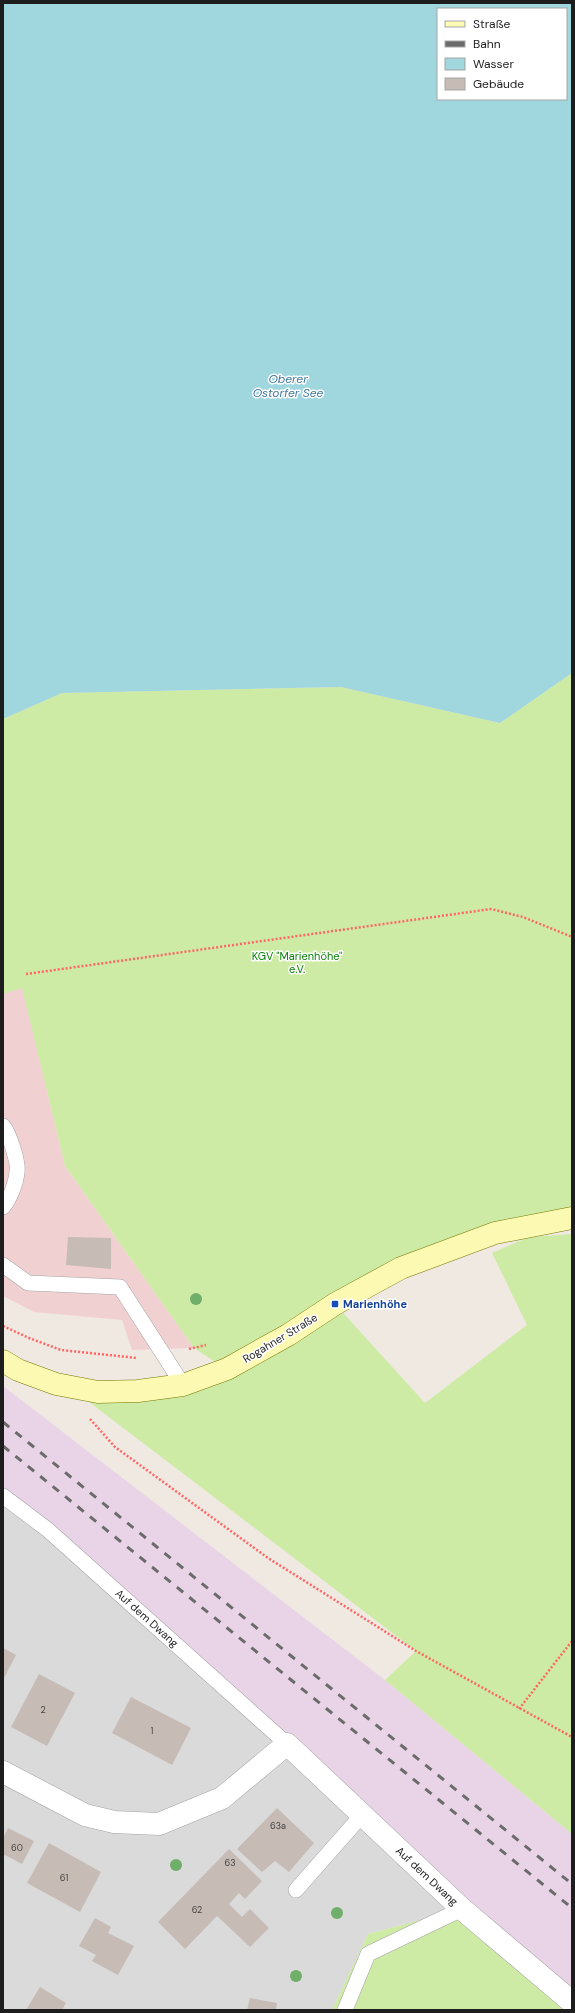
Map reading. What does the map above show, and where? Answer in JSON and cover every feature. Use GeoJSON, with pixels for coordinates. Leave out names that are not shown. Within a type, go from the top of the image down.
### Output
{"type":"FeatureCollection","features":[{"type":"Feature","properties":{"kind":"street","name":"Rogahner Straße"},"geometry":{"type":"LineString","coordinates":[[3,1361],[18,1370],[56,1384],[98,1392],[138,1391],[183,1384],[227,1369],[288,1335],[335,1304],[401,1268],[495,1233],[572,1218]]}},
{"type":"Feature","properties":{"kind":"street"},"geometry":{"type":"LineString","coordinates":[[3,1772],[85,1815],[114,1822],[159,1824],[222,1798],[287,1744]]}},
{"type":"Feature","properties":{"kind":"street","name":"Auf dem Dwang"},"geometry":{"type":"LineString","coordinates":[[287,1744],[462,1909],[572,2002]]}},
{"type":"Feature","properties":{"kind":"lane"},"geometry":{"type":"LineString","coordinates":[[3,1126],[8,1131],[18,1171],[7,1202],[3,1207]]}},
{"type":"Feature","properties":{"kind":"lane"},"geometry":{"type":"LineString","coordinates":[[3,1265],[28,1283],[120,1288],[183,1384]]}},
{"type":"Feature","properties":{"kind":"lane","name":"Auf dem Dwang"},"geometry":{"type":"LineString","coordinates":[[3,1496],[48,1530],[287,1744]]}},
{"type":"Feature","properties":{"kind":"lane"},"geometry":{"type":"LineString","coordinates":[[296,1890],[362,1815]]}},
{"type":"Feature","properties":{"kind":"lane"},"geometry":{"type":"LineString","coordinates":[[344,2010],[368,1954],[462,1909]]}},
{"type":"Feature","properties":{"kind":"path"},"geometry":{"type":"LineString","coordinates":[[26,974],[491,909],[523,917],[572,937]]}},
{"type":"Feature","properties":{"kind":"path"},"geometry":{"type":"LineString","coordinates":[[3,1326],[29,1338],[62,1350],[132,1358],[165,1355],[213,1343]]}},
{"type":"Feature","properties":{"kind":"path"},"geometry":{"type":"LineString","coordinates":[[88,1418],[116,1447],[268,1558],[416,1651],[572,1737]]}},
{"type":"Feature","properties":{"kind":"path"},"geometry":{"type":"LineString","coordinates":[[519,1709],[572,1641]]}},
{"type":"Feature","properties":{"kind":"shaded area"},"geometry":{"type":"Polygon","coordinates":[[[22,987],[65,1166],[194,1348],[132,1350],[122,1320],[34,1312],[3,1296],[3,994],[22,987]]]}},
{"type":"Feature","properties":{"kind":"shaded area"},"geometry":{"type":"Polygon","coordinates":[[[3,1386],[385,1680],[572,1834],[572,1992],[3,1496],[3,1386]]]}},
{"type":"Feature","properties":{"kind":"shaded area"},"geometry":{"type":"Polygon","coordinates":[[[3,1496],[462,1909],[368,1934],[332,2010],[3,2010],[3,1496]]]}},
{"type":"Feature","properties":{"kind":"green space","name":"KGV \"Marienhöhe\" e.V."},"geometry":{"type":"Polygon","coordinates":[[[572,673],[572,1218],[495,1233],[335,1304],[425,1403],[527,1325],[492,1253],[529,1237],[572,1234],[572,1834],[385,1680],[416,1651],[76,1392],[226,1369],[194,1348],[65,1166],[22,988],[3,994],[3,719],[62,693],[341,687],[500,723],[572,673]]]}},
{"type":"Feature","properties":{"kind":"green space"},"geometry":{"type":"Polygon","coordinates":[[[462,1909],[572,2010],[332,2010],[368,1934],[462,1909]]]}},
{"type":"Feature","properties":{"kind":"water","name":"Oberer Ostorfer See"},"geometry":{"type":"Polygon","coordinates":[[[3,3],[572,3],[572,673],[500,723],[341,687],[62,693],[3,719],[3,3]]]}},
{"type":"Feature","properties":{"kind":"building"},"geometry":{"type":"Polygon","coordinates":[[[68,1237],[111,1238],[111,1269],[66,1265],[68,1237]]]}},
{"type":"Feature","properties":{"kind":"building"},"geometry":{"type":"Polygon","coordinates":[[[3,1648],[16,1655],[3,1680],[3,1648]]]}},
{"type":"Feature","properties":{"kind":"building"},"geometry":{"type":"Polygon","coordinates":[[[39,1674],[75,1693],[47,1746],[11,1727],[39,1674]]]}},
{"type":"Feature","properties":{"kind":"building"},"geometry":{"type":"Polygon","coordinates":[[[131,1697],[191,1728],[172,1765],[112,1733],[131,1697]]]}},
{"type":"Feature","properties":{"kind":"building"},"geometry":{"type":"Polygon","coordinates":[[[277,1808],[314,1843],[289,1872],[275,1861],[262,1872],[237,1849],[277,1808]]]}},
{"type":"Feature","properties":{"kind":"building"},"geometry":{"type":"Polygon","coordinates":[[[8,1828],[34,1841],[22,1864],[3,1854],[3,1838],[8,1828]]]}},
{"type":"Feature","properties":{"kind":"building"},"geometry":{"type":"Polygon","coordinates":[[[49,1843],[101,1872],[80,1912],[27,1883],[49,1843]]]}},
{"type":"Feature","properties":{"kind":"building"},"geometry":{"type":"Polygon","coordinates":[[[229,1849],[262,1881],[245,1899],[239,1893],[229,1904],[242,1917],[250,1909],[269,1928],[250,1947],[217,1916],[185,1949],[158,1922],[229,1849]]]}},
{"type":"Feature","properties":{"kind":"building"},"geometry":{"type":"Polygon","coordinates":[[[95,1918],[111,1927],[108,1933],[134,1946],[118,1975],[92,1961],[96,1955],[79,1946],[95,1918]]]}},
{"type":"Feature","properties":{"kind":"building"},"geometry":{"type":"Polygon","coordinates":[[[40,1987],[66,2003],[62,2010],[26,2010],[40,1987]]]}},
{"type":"Feature","properties":{"kind":"building"},"geometry":{"type":"Polygon","coordinates":[[[250,1998],[277,2003],[276,2010],[247,2010],[250,1998]]]}},
{"type":"Feature","properties":{"kind":"railway"},"geometry":{"type":"LineString","coordinates":[[3,1422],[572,1884]]}},
{"type":"Feature","properties":{"kind":"railway"},"geometry":{"type":"LineString","coordinates":[[3,1446],[572,1908]]}},
{"type":"Feature","properties":{"kind":"place","name":"Marienhöhe"},"geometry":{"type":"Point","coordinates":[335,1304]}}]}
